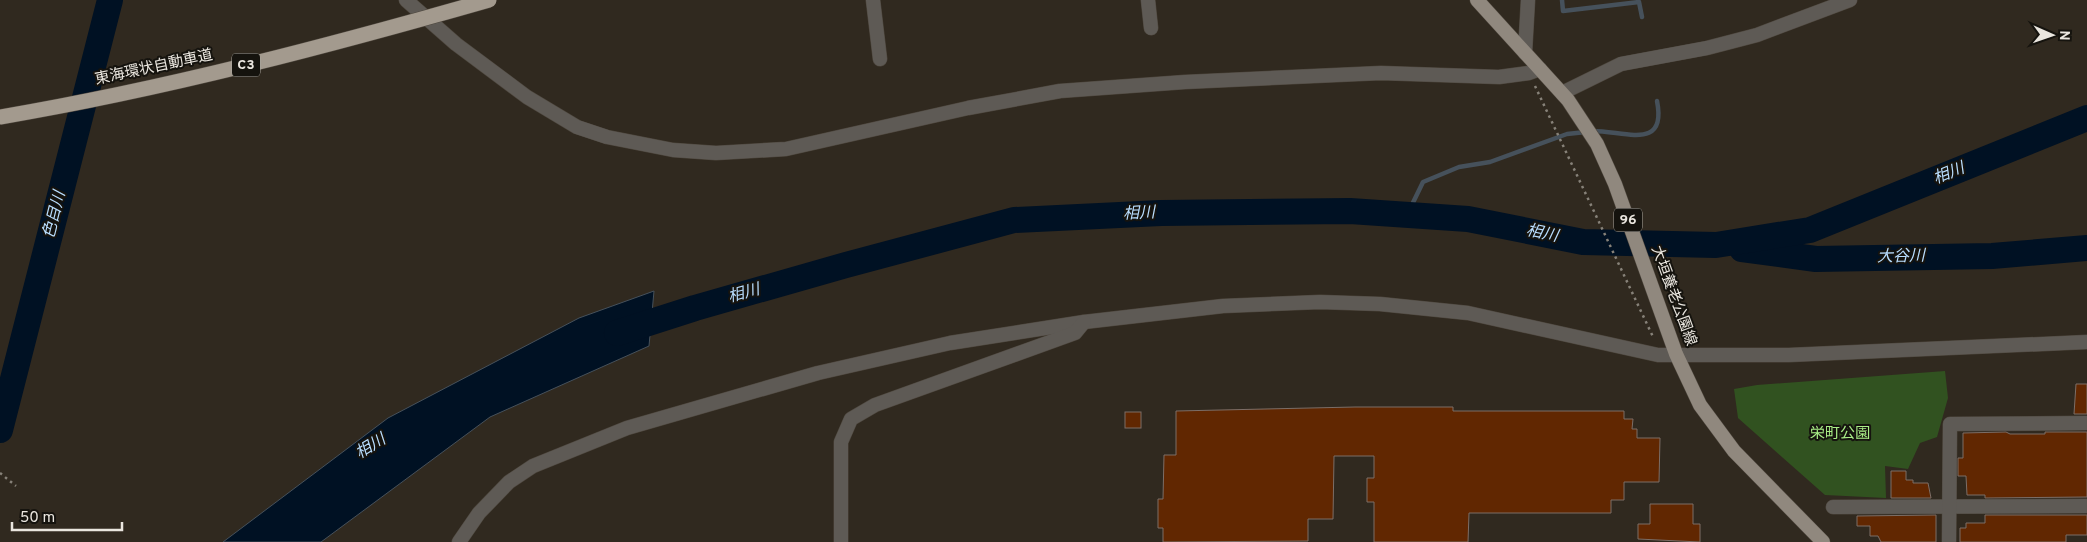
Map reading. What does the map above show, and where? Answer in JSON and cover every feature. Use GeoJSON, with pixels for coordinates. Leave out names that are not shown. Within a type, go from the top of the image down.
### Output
{"type":"FeatureCollection","features":[{"type":"Feature","properties":{"kind":"highway","name":"東海環状自動車道"},"geometry":{"type":"LineString","coordinates":[[0,117],[150,88],[273,59],[489,0]]}},
{"type":"Feature","properties":{"kind":"main road","name":"大垣養老公園線"},"geometry":{"type":"LineString","coordinates":[[1477,0],[1525,53],[1534,71],[1565,96],[1598,144],[1675,350],[1700,405],[1734,451],[1823,542]]}},
{"type":"Feature","properties":{"kind":"street"},"geometry":{"type":"LineString","coordinates":[[406,0],[456,44],[527,97],[577,127],[606,137],[691,152],[716,153],[786,149],[968,108],[1060,91],[1185,82],[1381,73],[1499,77],[1534,71]]}},
{"type":"Feature","properties":{"kind":"street"},"geometry":{"type":"LineString","coordinates":[[873,0],[880,59]]}},
{"type":"Feature","properties":{"kind":"street"},"geometry":{"type":"LineString","coordinates":[[1148,0],[1151,28]]}},
{"type":"Feature","properties":{"kind":"street"},"geometry":{"type":"LineString","coordinates":[[1525,53],[1528,0]]}},
{"type":"Feature","properties":{"kind":"street"},"geometry":{"type":"LineString","coordinates":[[1565,96],[1621,64],[1707,48],[1757,35],[1850,0]]}},
{"type":"Feature","properties":{"kind":"street"},"geometry":{"type":"LineString","coordinates":[[459,542],[479,513],[508,482],[533,466],[627,428],[837,369],[950,343],[1084,322],[1223,306],[1320,302],[1380,304],[1468,313],[1661,355],[1675,350],[1789,355],[2087,342]]}},
{"type":"Feature","properties":{"kind":"street"},"geometry":{"type":"LineString","coordinates":[[841,542],[841,442],[851,419],[875,405],[1075,333],[1084,322]]}},
{"type":"Feature","properties":{"kind":"street"},"geometry":{"type":"LineString","coordinates":[[1949,542],[1950,424],[2087,423]]}},
{"type":"Feature","properties":{"kind":"street"},"geometry":{"type":"LineString","coordinates":[[1833,507],[2087,506]]}},
{"type":"Feature","properties":{"kind":"path"},"geometry":{"type":"LineString","coordinates":[[1534,71],[1661,355]]}},
{"type":"Feature","properties":{"kind":"path"},"geometry":{"type":"LineString","coordinates":[[0,474],[16,486]]}},
{"type":"Feature","properties":{"kind":"green space","name":"栄町公園"},"geometry":{"type":"Polygon","coordinates":[[[1945,371],[1948,398],[1937,437],[1920,443],[1908,469],[1885,466],[1886,498],[1825,495],[1738,418],[1734,389],[1757,385],[1945,371]]]}},
{"type":"Feature","properties":{"kind":"water"},"geometry":{"type":"Polygon","coordinates":[[[654,291],[649,346],[490,417],[321,542],[223,542],[388,418],[579,318],[654,291]]]}},
{"type":"Feature","properties":{"kind":"building"},"geometry":{"type":"Polygon","coordinates":[[[2076,384],[2087,384],[2087,414],[2074,414],[2076,384]]]}},
{"type":"Feature","properties":{"kind":"building"},"geometry":{"type":"Polygon","coordinates":[[[1453,407],[1453,411],[1624,411],[1624,419],[1633,419],[1632,429],[1637,429],[1637,438],[1660,438],[1659,482],[1624,482],[1624,500],[1611,500],[1611,513],[1469,513],[1468,542],[1374,542],[1374,502],[1367,502],[1367,478],[1374,478],[1374,456],[1334,456],[1333,519],[1308,519],[1308,541],[1163,542],[1163,528],[1158,528],[1158,499],[1163,499],[1164,455],[1176,455],[1176,411],[1453,407]]]}},
{"type":"Feature","properties":{"kind":"building"},"geometry":{"type":"Polygon","coordinates":[[[1125,412],[1141,412],[1141,428],[1125,428],[1125,412]]]}},
{"type":"Feature","properties":{"kind":"building"},"geometry":{"type":"Polygon","coordinates":[[[2006,432],[2010,434],[2045,434],[2045,432],[2087,432],[2087,497],[1985,498],[1985,495],[1967,495],[1966,476],[1958,476],[1958,458],[1963,458],[1963,433],[2006,432]]]}},
{"type":"Feature","properties":{"kind":"building"},"geometry":{"type":"Polygon","coordinates":[[[1891,471],[1906,471],[1906,480],[1913,480],[1913,483],[1928,483],[1931,498],[1891,498],[1891,471]]]}},
{"type":"Feature","properties":{"kind":"building"},"geometry":{"type":"Polygon","coordinates":[[[1650,504],[1693,504],[1693,524],[1700,524],[1700,542],[1638,539],[1638,524],[1650,524],[1650,504]]]}},
{"type":"Feature","properties":{"kind":"building"},"geometry":{"type":"Polygon","coordinates":[[[1936,515],[1936,542],[1881,542],[1878,536],[1870,536],[1870,526],[1857,526],[1857,516],[1936,515]]]}},
{"type":"Feature","properties":{"kind":"building"},"geometry":{"type":"Polygon","coordinates":[[[1985,515],[2087,515],[2087,535],[2066,535],[2066,542],[1960,542],[1960,528],[1966,528],[1966,523],[1985,523],[1985,515]]]}},
{"type":"Feature","properties":{"kind":"waterway","name":"色目川"},"geometry":{"type":"LineString","coordinates":[[0,430],[110,0]]}},
{"type":"Feature","properties":{"kind":"waterway"},"geometry":{"type":"LineString","coordinates":[[1562,0],[1563,11],[1639,2],[1642,17]]}},
{"type":"Feature","properties":{"kind":"waterway"},"geometry":{"type":"LineString","coordinates":[[1593,131],[1630,135],[1641,135],[1650,132],[1656,127],[1658,117],[1657,101]]}},
{"type":"Feature","properties":{"kind":"waterway","name":"相川"},"geometry":{"type":"LineString","coordinates":[[617,333],[695,308],[846,265],[1014,220],[1161,213],[1350,211],[1468,219],[1583,242],[1716,245],[1810,230],[2087,118]]}},
{"type":"Feature","properties":{"kind":"waterway"},"geometry":{"type":"LineString","coordinates":[[1407,215],[1423,182],[1459,167],[1490,162],[1567,134],[1586,132]]}},
{"type":"Feature","properties":{"kind":"waterway","name":"大谷川"},"geometry":{"type":"LineString","coordinates":[[1742,249],[1816,259],[1992,256],[2087,248]]}}]}
